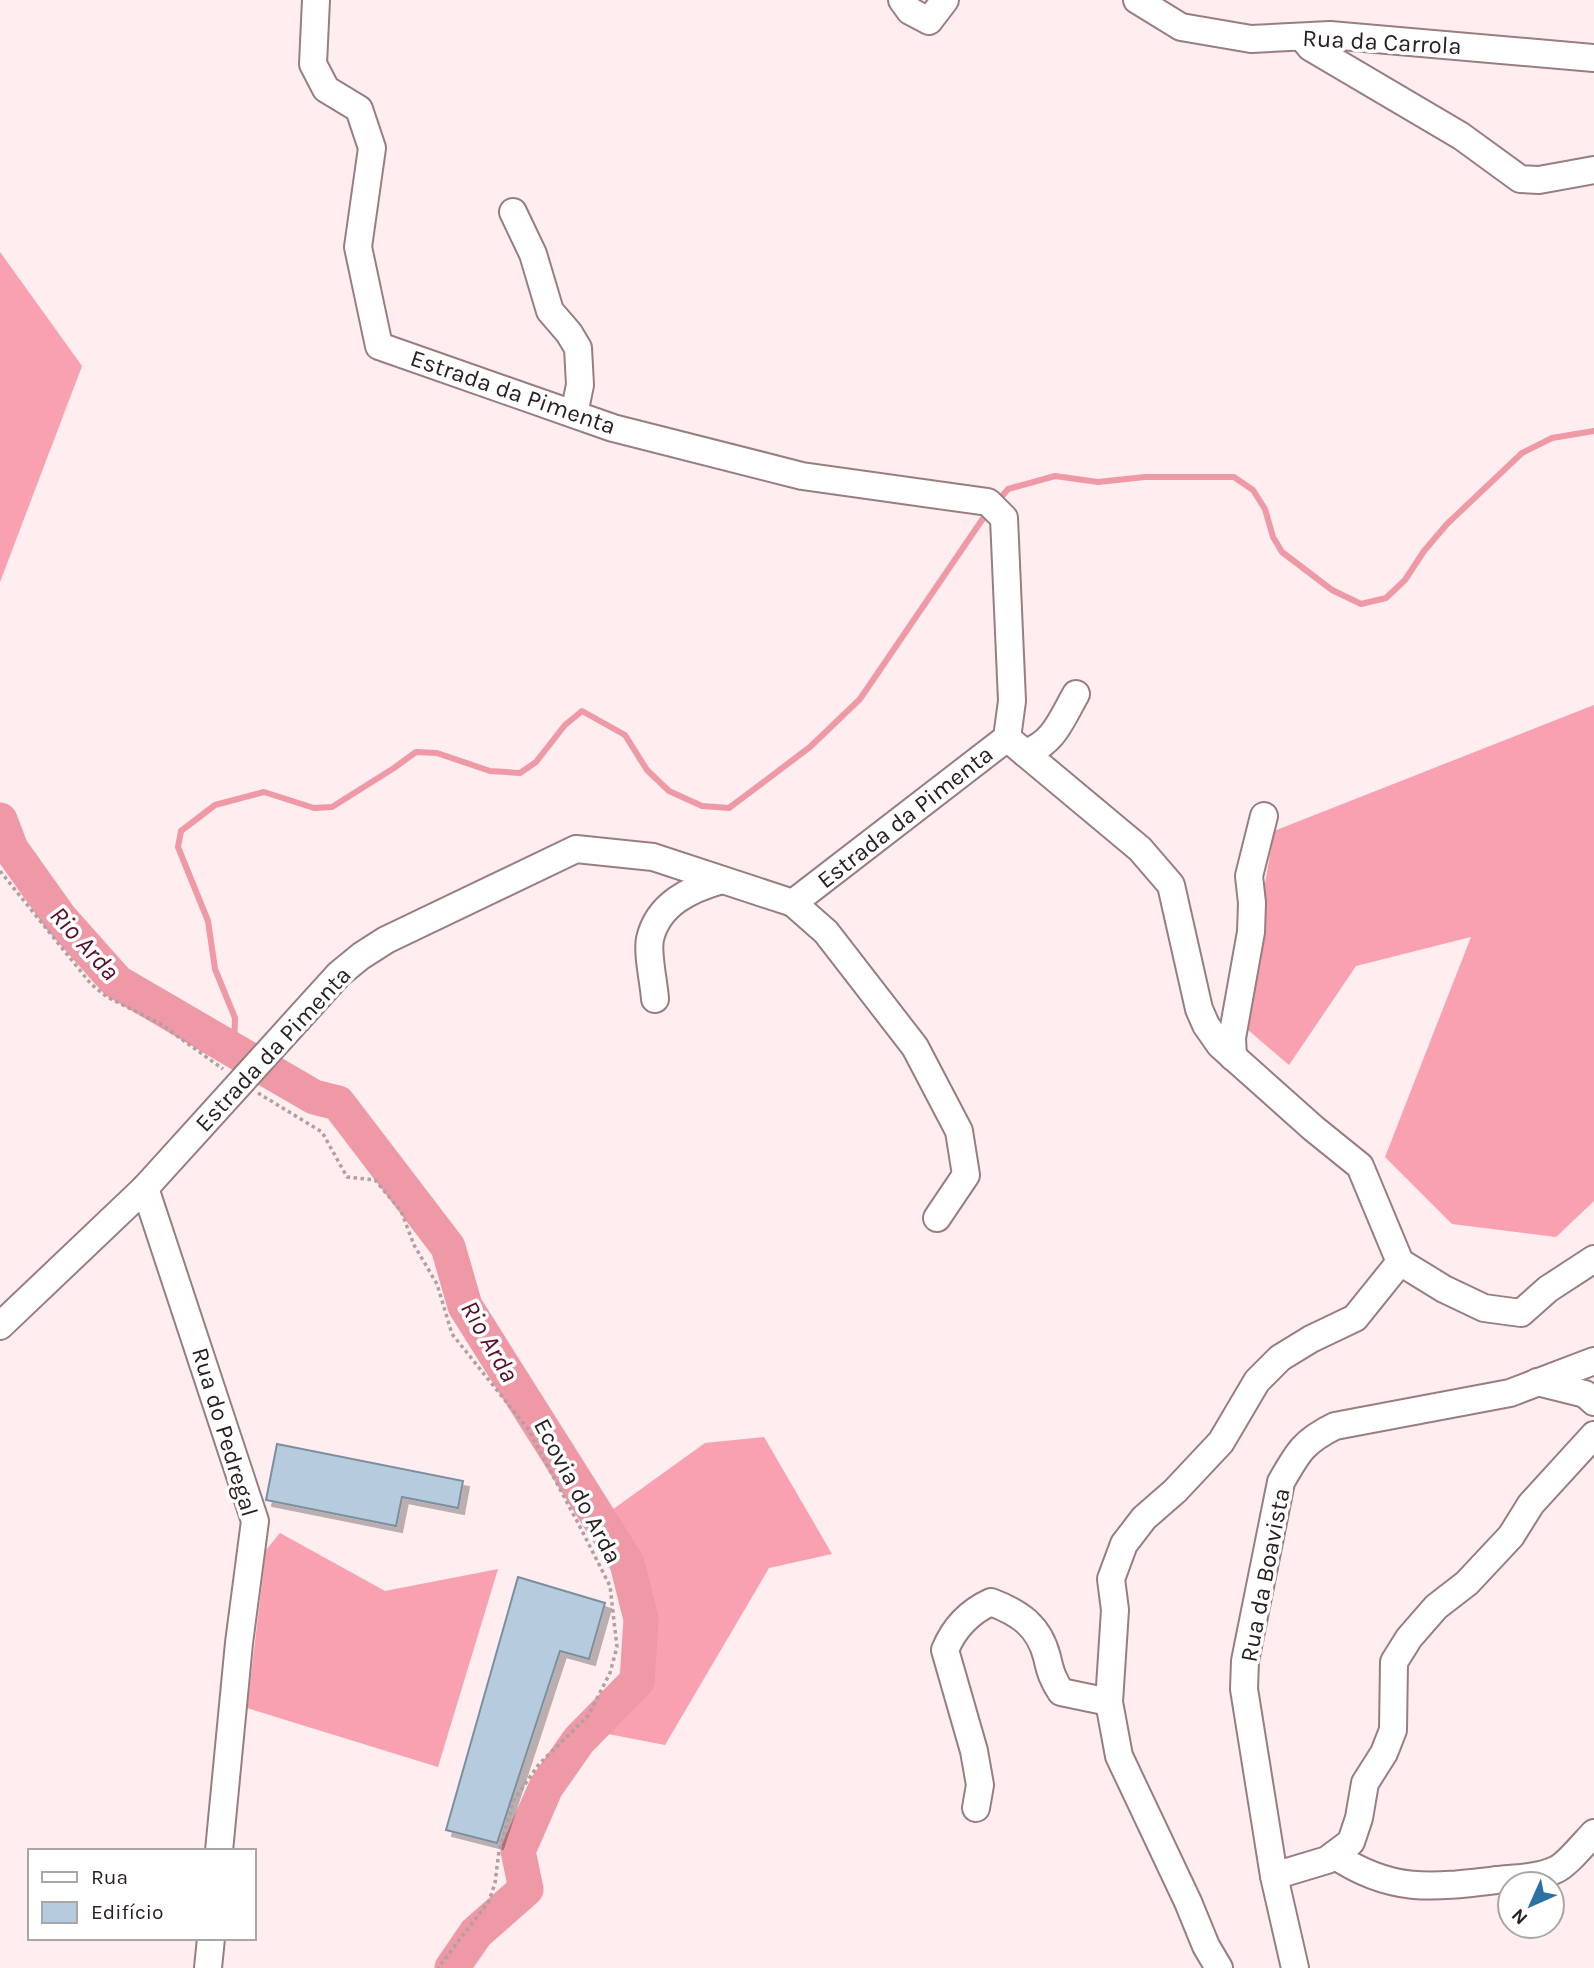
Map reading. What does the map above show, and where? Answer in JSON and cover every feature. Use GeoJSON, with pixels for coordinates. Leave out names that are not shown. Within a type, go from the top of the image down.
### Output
{"type":"FeatureCollection","features":[{"type":"Feature","properties":{"kind":"street","name":"Estrada da Pimenta"},"geometry":{"type":"LineString","coordinates":[[0,1326],[145,1188],[339,974],[386,940],[576,849],[653,857],[793,903],[1016,746],[1004,518],[988,502],[802,476],[613,428],[379,345],[358,247],[372,148],[359,109],[326,89],[313,64],[316,0]]}},
{"type":"Feature","properties":{"kind":"street"},"geometry":{"type":"LineString","coordinates":[[902,0],[910,11],[929,21],[945,0]]}},
{"type":"Feature","properties":{"kind":"street","name":"Rua da Carrola"},"geometry":{"type":"LineString","coordinates":[[1137,0],[1181,27],[1251,39],[1330,35],[1594,58]]}},
{"type":"Feature","properties":{"kind":"street"},"geometry":{"type":"LineString","coordinates":[[1301,37],[1310,47],[1461,136],[1520,179],[1539,180],[1594,170]]}},
{"type":"Feature","properties":{"kind":"street"},"geometry":{"type":"LineString","coordinates":[[513,212],[533,254],[550,312],[569,333],[578,348],[580,385],[574,414]]}},
{"type":"Feature","properties":{"kind":"street"},"geometry":{"type":"LineString","coordinates":[[1016,746],[1039,748],[1049,740],[1076,695]]}},
{"type":"Feature","properties":{"kind":"street"},"geometry":{"type":"LineString","coordinates":[[1016,746],[1140,849],[1171,885],[1199,1009],[1206,1025],[1220,1045],[1233,1057],[1360,1166],[1399,1262],[1444,1289],[1484,1308],[1521,1313],[1548,1289],[1594,1259]]}},
{"type":"Feature","properties":{"kind":"street"},"geometry":{"type":"LineString","coordinates":[[1233,1057],[1232,1038],[1251,932],[1249,876],[1264,816]]}},
{"type":"Feature","properties":{"kind":"street"},"geometry":{"type":"LineString","coordinates":[[655,999],[649,941],[658,917],[680,896],[697,887],[722,880]]}},
{"type":"Feature","properties":{"kind":"street"},"geometry":{"type":"LineString","coordinates":[[793,903],[826,932],[915,1047],[960,1132],[966,1175],[937,1219]]}},
{"type":"Feature","properties":{"kind":"street","name":"Rua do Pedregal"},"geometry":{"type":"LineString","coordinates":[[145,1188],[255,1521],[239,1643],[219,1849]]}},
{"type":"Feature","properties":{"kind":"street"},"geometry":{"type":"LineString","coordinates":[[1219,1968],[1206,1947],[1188,1902],[1119,1756],[1109,1702],[1115,1610],[1111,1578],[1124,1544],[1144,1518],[1175,1491],[1221,1442],[1257,1381],[1280,1358],[1311,1339],[1355,1318],[1399,1262]]}},
{"type":"Feature","properties":{"kind":"street","name":"Rua da Boavista"},"geometry":{"type":"LineString","coordinates":[[1295,1968],[1274,1876],[1244,1689],[1245,1661],[1281,1482],[1313,1436],[1335,1426],[1510,1393],[1594,1361]]}},
{"type":"Feature","properties":{"kind":"street"},"geometry":{"type":"LineString","coordinates":[[1537,1382],[1585,1394],[1594,1402]]}},
{"type":"Feature","properties":{"kind":"street"},"geometry":{"type":"LineString","coordinates":[[1274,1876],[1327,1860],[1352,1842],[1365,1783],[1384,1753],[1393,1730],[1394,1662],[1409,1638],[1436,1607],[1467,1583],[1511,1536],[1531,1504],[1594,1435]]}},
{"type":"Feature","properties":{"kind":"street"},"geometry":{"type":"LineString","coordinates":[[976,1808],[980,1785],[974,1751],[945,1650],[951,1634],[979,1608],[991,1602],[1028,1621],[1040,1637],[1051,1677],[1060,1692],[1109,1702]]}},
{"type":"Feature","properties":{"kind":"street"},"geometry":{"type":"LineString","coordinates":[[1334,1855],[1357,1870],[1387,1881],[1418,1886],[1474,1883],[1557,1870],[1594,1833]]}},
{"type":"Feature","properties":{"kind":"street"},"geometry":{"type":"LineString","coordinates":[[208,1968],[211,1940]]}},
{"type":"Feature","properties":{"kind":"path","name":"Ecovia do Arda"},"geometry":{"type":"LineString","coordinates":[[0,871],[91,984],[107,997],[130,1006],[159,1023],[322,1132],[347,1177],[375,1180],[401,1211],[414,1245],[438,1284],[452,1334],[528,1429],[610,1586],[617,1647],[610,1673],[589,1716],[539,1764],[514,1800],[499,1851],[495,1883],[489,1901],[438,1968]]}},
{"type":"Feature","properties":{"kind":"shaded area"},"geometry":{"type":"Polygon","coordinates":[[[0,252],[82,366],[0,582],[0,252]]]}},
{"type":"Feature","properties":{"kind":"shaded area"},"geometry":{"type":"Polygon","coordinates":[[[1594,705],[1594,1201],[1556,1237],[1452,1224],[1385,1157],[1471,937],[1356,966],[1289,1065],[1241,1024],[1274,831],[1594,705]]]}},
{"type":"Feature","properties":{"kind":"shaded area"},"geometry":{"type":"Polygon","coordinates":[[[764,1437],[832,1554],[769,1568],[665,1745],[608,1734],[643,1685],[650,1618],[634,1560],[605,1515],[705,1443],[764,1437]]]}},
{"type":"Feature","properties":{"kind":"shaded area"},"geometry":{"type":"Polygon","coordinates":[[[280,1533],[385,1591],[498,1569],[438,1767],[247,1708],[266,1550],[280,1533]]]}},
{"type":"Feature","properties":{"kind":"building"},"geometry":{"type":"Polygon","coordinates":[[[277,1444],[463,1481],[458,1508],[402,1497],[396,1526],[266,1500],[277,1444]]]}},
{"type":"Feature","properties":{"kind":"building"},"geometry":{"type":"Polygon","coordinates":[[[518,1577],[605,1603],[589,1659],[560,1651],[497,1843],[446,1830],[518,1577]]]}},
{"type":"Feature","properties":{"kind":"waterway"},"geometry":{"type":"LineString","coordinates":[[1003,495],[1008,489],[1055,476],[1098,482],[1145,477],[1234,477],[1253,490],[1265,509],[1273,537],[1282,552],[1332,590],[1361,604],[1386,598],[1405,580],[1424,551],[1447,524],[1522,453],[1552,438],[1594,431]]}},
{"type":"Feature","properties":{"kind":"waterway"},"geometry":{"type":"LineString","coordinates":[[234,1050],[235,1018],[215,969],[208,921],[178,847],[181,831],[215,805],[264,792],[314,808],[332,807],[416,752],[437,753],[490,771],[520,773],[536,762],[565,725],[582,711],[625,735],[647,770],[669,791],[702,806],[729,808],[810,747],[860,699],[984,517]]}},
{"type":"Feature","properties":{"kind":"waterway","name":"Rio Arda"},"geometry":{"type":"LineString","coordinates":[[0,820],[11,849],[60,918],[117,982],[314,1097],[338,1103],[448,1247],[465,1306],[627,1563],[641,1619],[637,1681],[579,1740],[546,1787],[518,1851],[526,1889],[476,1933],[452,1968]]}}]}
